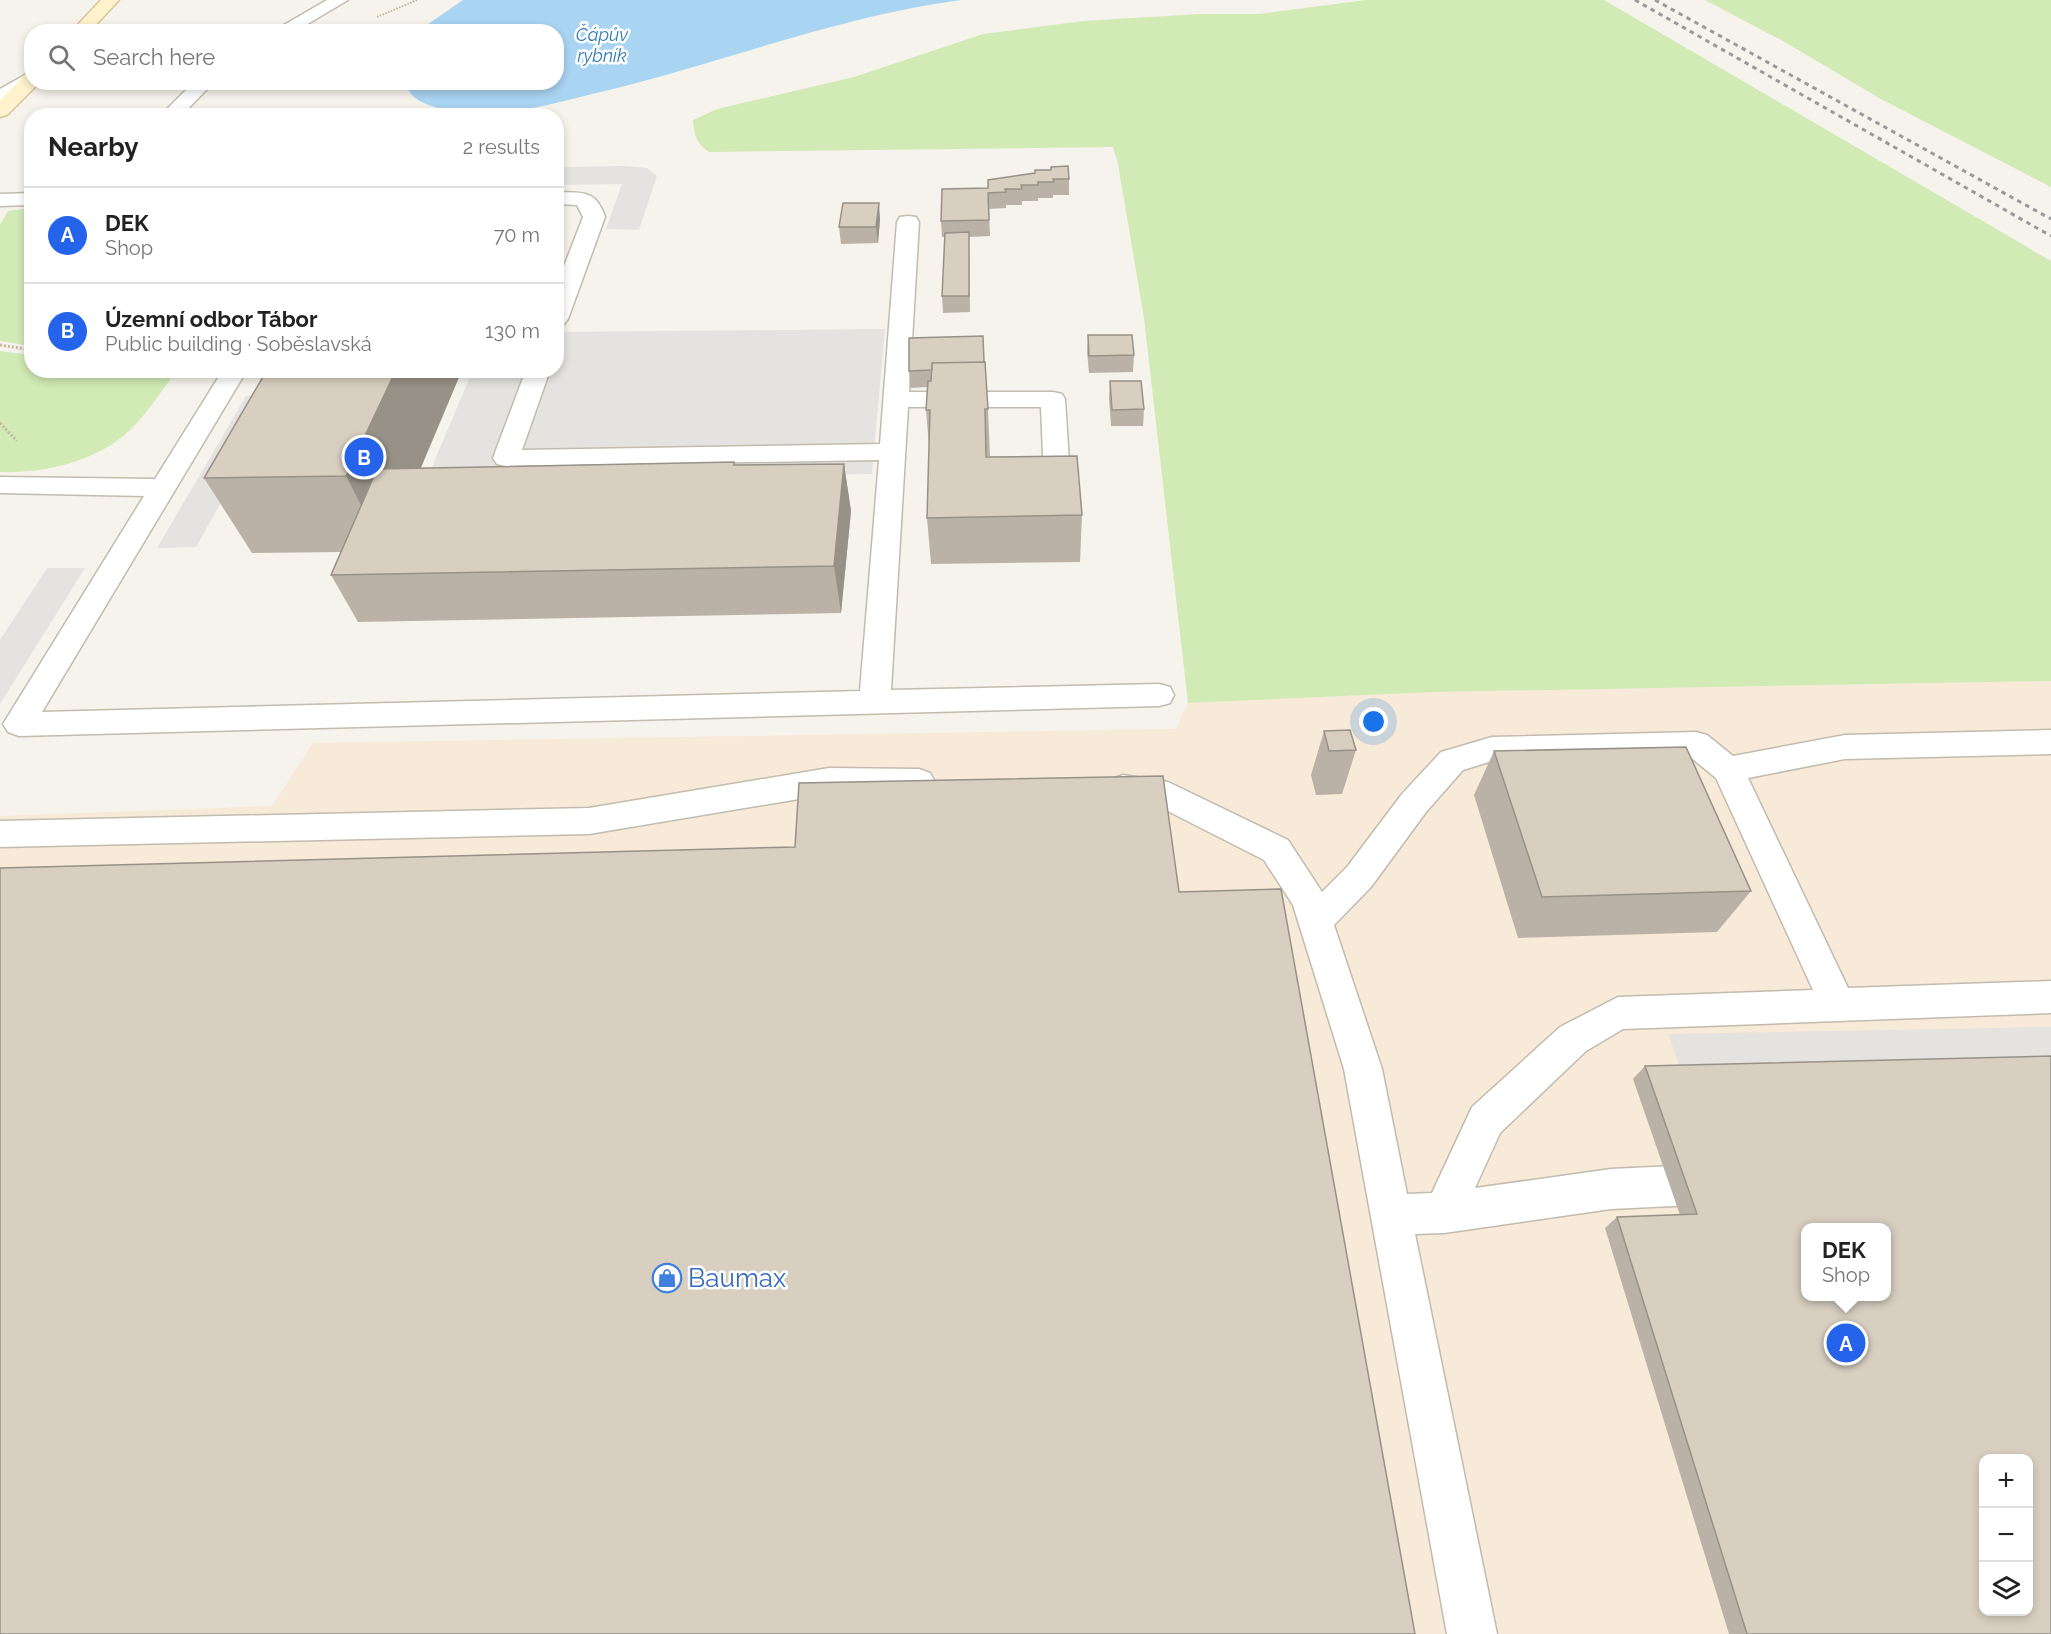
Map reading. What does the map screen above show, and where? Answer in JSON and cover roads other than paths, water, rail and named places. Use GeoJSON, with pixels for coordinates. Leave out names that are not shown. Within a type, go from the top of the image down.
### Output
{"type":"FeatureCollection","features":[{"type":"Feature","properties":{"kind":"main road"},"geometry":{"type":"LineString","coordinates":[[87,24],[111,0]]}},
{"type":"Feature","properties":{"kind":"main road"},"geometry":{"type":"LineString","coordinates":[[0,111],[24,86]]}},
{"type":"Feature","properties":{"kind":"street"},"geometry":{"type":"LineString","coordinates":[[295,24],[340,0]]}},
{"type":"Feature","properties":{"kind":"street"},"geometry":{"type":"LineString","coordinates":[[0,98],[24,83]]}},
{"type":"Feature","properties":{"kind":"street"},"geometry":{"type":"LineString","coordinates":[[177,108],[197,90]]}},
{"type":"Feature","properties":{"kind":"street"},"geometry":{"type":"LineString","coordinates":[[0,200],[24,199]]}},
{"type":"Feature","properties":{"kind":"street"},"geometry":{"type":"LineString","coordinates":[[564,199],[582,200],[590,204],[594,217],[564,298]]}},
{"type":"Feature","properties":{"kind":"street"},"geometry":{"type":"LineString","coordinates":[[875,701],[908,222]]}},
{"type":"Feature","properties":{"kind":"street"},"geometry":{"type":"LineString","coordinates":[[230,378],[19,724],[875,701],[1159,696]]}},
{"type":"Feature","properties":{"kind":"street"},"geometry":{"type":"LineString","coordinates":[[535,378],[506,458],[893,452]]}},
{"type":"Feature","properties":{"kind":"street"},"geometry":{"type":"LineString","coordinates":[[896,400],[1053,399],[1057,478]]}},
{"type":"Feature","properties":{"kind":"street"},"geometry":{"type":"LineString","coordinates":[[0,485],[162,488]]}},
{"type":"Feature","properties":{"kind":"street"},"geometry":{"type":"LineString","coordinates":[[1728,770],[1845,747],[2051,742]]}},
{"type":"Feature","properties":{"kind":"street"},"geometry":{"type":"LineString","coordinates":[[1316,921],[1359,877],[1414,803],[1452,761],[1492,749],[1696,744],[1728,770],[1838,1005]]}},
{"type":"Feature","properties":{"kind":"street"},"geometry":{"type":"LineString","coordinates":[[0,834],[589,821],[829,781],[945,783]]}},
{"type":"Feature","properties":{"kind":"street"},"geometry":{"type":"LineString","coordinates":[[1093,786],[1157,790],[1276,850],[1309,901],[1363,1069],[1472,1634]]}},
{"type":"Feature","properties":{"kind":"street"},"geometry":{"type":"LineString","coordinates":[[1444,1213],[1486,1120],[1573,1039],[1618,1013],[2051,997]]}},
{"type":"Feature","properties":{"kind":"street"},"geometry":{"type":"LineString","coordinates":[[1391,1215],[1444,1213],[1611,1189],[1754,1182]]}},
{"type":"Feature","properties":{"kind":"water","name":"Čápův rybník"},"geometry":{"type":"Polygon","coordinates":[[[463,0],[961,0],[916,7],[827,28],[650,79],[530,108],[442,108],[418,100],[409,90],[564,90],[564,24],[428,24],[463,0]]]}},
{"type":"Feature","properties":{"kind":"railway"},"geometry":{"type":"LineString","coordinates":[[1635,0],[2051,236]]}},
{"type":"Feature","properties":{"kind":"railway"},"geometry":{"type":"LineString","coordinates":[[1655,0],[2051,219]]}},
{"type":"Feature","properties":{"kind":"place","name":"Územní odbor Tábor"},"geometry":{"type":"Point","coordinates":[364,457]}},
{"type":"Feature","properties":{"kind":"place","name":"Baumax"},"geometry":{"type":"Point","coordinates":[667,1278]}},
{"type":"Feature","properties":{"kind":"place","name":"DEK"},"geometry":{"type":"Point","coordinates":[1846,1343]}}]}
